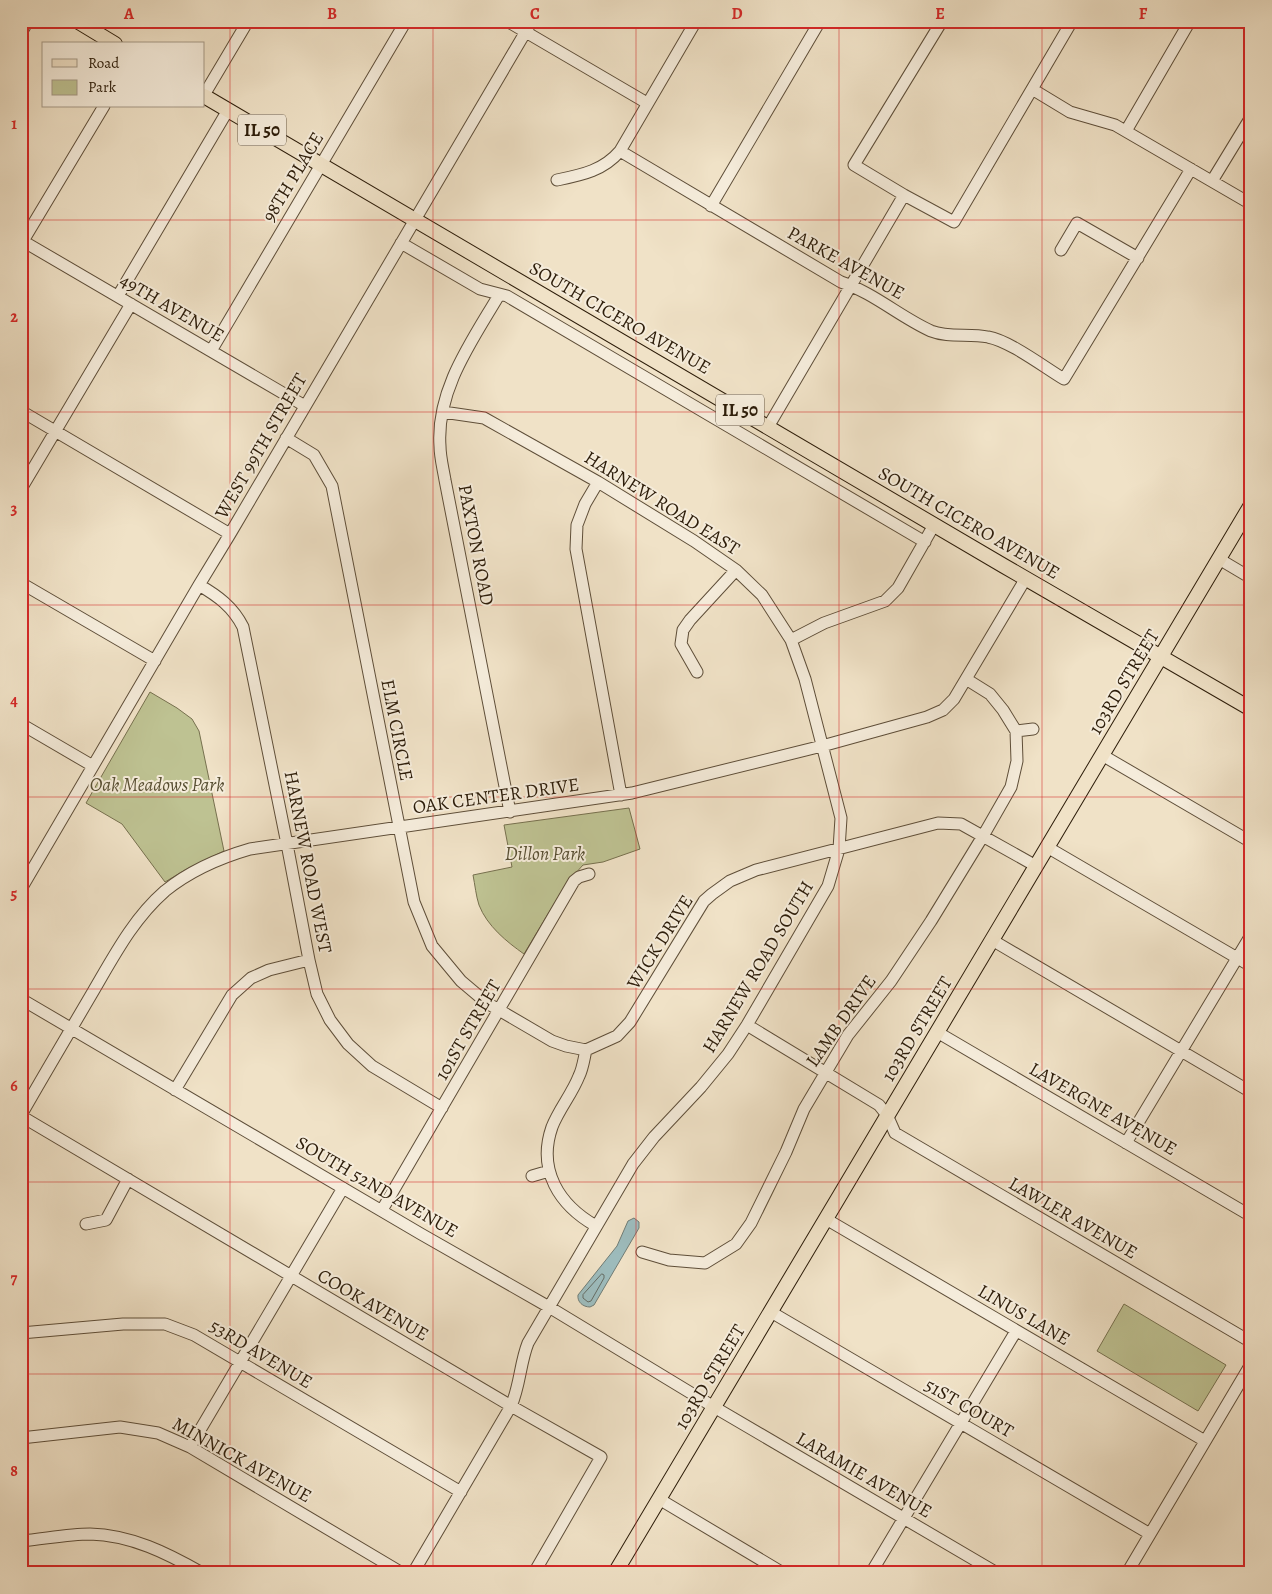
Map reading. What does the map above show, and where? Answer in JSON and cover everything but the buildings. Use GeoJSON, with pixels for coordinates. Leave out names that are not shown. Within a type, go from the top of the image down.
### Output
{"type":"FeatureCollection","features":[{"type":"Feature","properties":{"kind":"main road"},"geometry":{"type":"LineString","coordinates":[[86,23],[112,42]]}},
{"type":"Feature","properties":{"kind":"main road","name":"SOUTH CICERO AVENUE"},"geometry":{"type":"LineString","coordinates":[[205,96],[934,525],[1251,709]]}},
{"type":"Feature","properties":{"kind":"main road","name":"103RD STREET"},"geometry":{"type":"LineString","coordinates":[[615,1573],[1251,505]]}},
{"type":"Feature","properties":{"kind":"street"},"geometry":{"type":"LineString","coordinates":[[21,33],[28,21]]}},
{"type":"Feature","properties":{"kind":"street"},"geometry":{"type":"LineString","coordinates":[[205,93],[248,21]]}},
{"type":"Feature","properties":{"kind":"street","name":"98TH PLACE"},"geometry":{"type":"LineString","coordinates":[[211,351],[406,21]]}},
{"type":"Feature","properties":{"kind":"street"},"geometry":{"type":"LineString","coordinates":[[507,21],[647,103]]}},
{"type":"Feature","properties":{"kind":"street","name":"WEST 99TH STREET"},"geometry":{"type":"LineString","coordinates":[[21,889],[26,872],[93,766],[532,21]]}},
{"type":"Feature","properties":{"kind":"street"},"geometry":{"type":"LineString","coordinates":[[557,180],[587,174],[603,166],[620,151],[696,21]]}},
{"type":"Feature","properties":{"kind":"street"},"geometry":{"type":"LineString","coordinates":[[712,206],[820,21]]}},
{"type":"Feature","properties":{"kind":"street"},"geometry":{"type":"LineString","coordinates":[[942,21],[854,165],[954,222],[1072,21]]}},
{"type":"Feature","properties":{"kind":"street"},"geometry":{"type":"LineString","coordinates":[[1126,131],[1190,21]]}},
{"type":"Feature","properties":{"kind":"street"},"geometry":{"type":"LineString","coordinates":[[1032,89],[1070,112],[1115,125],[1251,204]]}},
{"type":"Feature","properties":{"kind":"street"},"geometry":{"type":"LineString","coordinates":[[22,240],[103,108]]}},
{"type":"Feature","properties":{"kind":"street"},"geometry":{"type":"LineString","coordinates":[[118,296],[228,110]]}},
{"type":"Feature","properties":{"kind":"street"},"geometry":{"type":"LineString","coordinates":[[1212,181],[1251,117]]}},
{"type":"Feature","properties":{"kind":"street","name":"PARKE AVENUE"},"geometry":{"type":"LineString","coordinates":[[620,151],[841,282],[859,289],[934,332],[988,337],[1002,342],[1064,379],[1138,258]]}},
{"type":"Feature","properties":{"kind":"street"},"geometry":{"type":"LineString","coordinates":[[1061,250],[1077,223],[1138,258],[1191,169]]}},
{"type":"Feature","properties":{"kind":"street"},"geometry":{"type":"LineString","coordinates":[[768,427],[904,195]]}},
{"type":"Feature","properties":{"kind":"street","name":"49TH AVENUE"},"geometry":{"type":"LineString","coordinates":[[22,240],[305,406]]}},
{"type":"Feature","properties":{"kind":"street","name":"SOUTH CICERO AVENUE"},"geometry":{"type":"LineString","coordinates":[[401,243],[480,289],[507,296],[924,542]]}},
{"type":"Feature","properties":{"kind":"street","name":"PAXTON ROAD"},"geometry":{"type":"LineString","coordinates":[[498,295],[452,379],[442,412],[440,445],[445,480],[510,812]]}},
{"type":"Feature","properties":{"kind":"street"},"geometry":{"type":"LineString","coordinates":[[21,489],[131,304]]}},
{"type":"Feature","properties":{"kind":"street"},"geometry":{"type":"LineString","coordinates":[[21,411],[230,534]]}},
{"type":"Feature","properties":{"kind":"street","name":"HARNEW ROAD EAST"},"geometry":{"type":"LineString","coordinates":[[442,412],[484,418],[598,482],[694,541],[736,570],[762,595],[791,640],[805,679],[822,746]]}},
{"type":"Feature","properties":{"kind":"street","name":"ELM CIRCLE"},"geometry":{"type":"LineString","coordinates":[[286,438],[314,455],[332,486],[414,902],[432,946],[461,981],[487,1003],[552,1042],[586,1050]]}},
{"type":"Feature","properties":{"kind":"street"},"geometry":{"type":"LineString","coordinates":[[598,482],[585,504],[577,526],[576,549],[621,795]]}},
{"type":"Feature","properties":{"kind":"street"},"geometry":{"type":"LineString","coordinates":[[791,640],[824,623],[885,602],[898,588],[934,525]]}},
{"type":"Feature","properties":{"kind":"street"},"geometry":{"type":"LineString","coordinates":[[1219,559],[1251,578]]}},
{"type":"Feature","properties":{"kind":"street"},"geometry":{"type":"LineString","coordinates":[[697,672],[681,644],[683,630],[736,570]]}},
{"type":"Feature","properties":{"kind":"street","name":"OAK CENTER DRIVE"},"geometry":{"type":"LineString","coordinates":[[21,1116],[126,935],[138,919],[165,891],[190,873],[211,862],[250,849],[510,812],[621,795],[675,784],[927,717],[943,710],[954,699],[1026,578]]}},
{"type":"Feature","properties":{"kind":"street"},"geometry":{"type":"LineString","coordinates":[[21,583],[155,661]]}},
{"type":"Feature","properties":{"kind":"street","name":"HARNEW ROAD WEST"},"geometry":{"type":"LineString","coordinates":[[199,585],[229,606],[243,627],[287,844],[308,960],[317,994],[330,1020],[348,1044],[372,1066],[442,1108]]}},
{"type":"Feature","properties":{"kind":"street","name":"LAMB DRIVE"},"geometry":{"type":"LineString","coordinates":[[642,1252],[669,1260],[705,1263],[736,1244],[751,1223],[786,1152],[804,1109],[826,1072],[848,1036],[916,943],[983,836],[1011,787],[1017,761],[1016,731],[990,694],[966,679]]}},
{"type":"Feature","properties":{"kind":"street"},"geometry":{"type":"LineString","coordinates":[[21,724],[93,766]]}},
{"type":"Feature","properties":{"kind":"street"},"geometry":{"type":"LineString","coordinates":[[1016,731],[1033,729]]}},
{"type":"Feature","properties":{"kind":"street","name":"HARNEW ROAD SOUTH"},"geometry":{"type":"LineString","coordinates":[[413,1573],[511,1406],[516,1395],[524,1352],[528,1342],[633,1164],[654,1137],[701,1087],[728,1054],[828,886],[838,849],[841,818],[822,746]]}},
{"type":"Feature","properties":{"kind":"street"},"geometry":{"type":"LineString","coordinates":[[1102,755],[1251,842]]}},
{"type":"Feature","properties":{"kind":"street","name":"WICK DRIVE"},"geometry":{"type":"LineString","coordinates":[[586,1050],[617,1036],[630,1022],[704,901],[730,881],[756,870],[938,823],[960,824],[1036,866]]}},
{"type":"Feature","properties":{"kind":"street"},"geometry":{"type":"LineString","coordinates":[[1047,847],[1251,966]]}},
{"type":"Feature","properties":{"kind":"street","name":"101ST STREET"},"geometry":{"type":"LineString","coordinates":[[382,1210],[574,882],[579,876],[589,874]]}},
{"type":"Feature","properties":{"kind":"street"},"geometry":{"type":"LineString","coordinates":[[1126,1143],[1251,935]]}},
{"type":"Feature","properties":{"kind":"street"},"geometry":{"type":"LineString","coordinates":[[992,940],[1251,1092]]}},
{"type":"Feature","properties":{"kind":"street"},"geometry":{"type":"LineString","coordinates":[[175,1090],[232,995],[251,978],[269,970],[308,960]]}},
{"type":"Feature","properties":{"kind":"street","name":"SOUTH 52ND AVENUE"},"geometry":{"type":"LineString","coordinates":[[21,999],[549,1307],[714,1407]]}},
{"type":"Feature","properties":{"kind":"street","name":"LAWLER AVENUE"},"geometry":{"type":"LineString","coordinates":[[747,1025],[879,1105],[888,1115],[895,1133],[1251,1342]]}},
{"type":"Feature","properties":{"kind":"street","name":"LAVERGNE AVENUE"},"geometry":{"type":"LineString","coordinates":[[937,1032],[1251,1216]]}},
{"type":"Feature","properties":{"kind":"street"},"geometry":{"type":"LineString","coordinates":[[586,1050],[580,1074],[550,1133],[548,1151],[549,1171],[559,1193],[570,1207],[596,1226]]}},
{"type":"Feature","properties":{"kind":"street","name":"COOK AVENUE"},"geometry":{"type":"LineString","coordinates":[[21,1116],[511,1406],[602,1457],[534,1573]]}},
{"type":"Feature","properties":{"kind":"street"},"geometry":{"type":"LineString","coordinates":[[532,1176],[549,1171]]}},
{"type":"Feature","properties":{"kind":"street"},"geometry":{"type":"LineString","coordinates":[[86,1224],[106,1220],[128,1179]]}},
{"type":"Feature","properties":{"kind":"street"},"geometry":{"type":"LineString","coordinates":[[190,1447],[343,1188]]}},
{"type":"Feature","properties":{"kind":"street","name":"LINUS LANE"},"geometry":{"type":"LineString","coordinates":[[826,1220],[1204,1442]]}},
{"type":"Feature","properties":{"kind":"street","name":"51ST COURT"},"geometry":{"type":"LineString","coordinates":[[771,1312],[1150,1534]]}},
{"type":"Feature","properties":{"kind":"street","name":"53RD AVENUE"},"geometry":{"type":"LineString","coordinates":[[21,1333],[123,1324],[165,1324],[194,1335],[461,1492]]}},
{"type":"Feature","properties":{"kind":"street"},"geometry":{"type":"LineString","coordinates":[[872,1573],[1016,1331]]}},
{"type":"Feature","properties":{"kind":"street"},"geometry":{"type":"LineString","coordinates":[[1127,1573],[1251,1364]]}},
{"type":"Feature","properties":{"kind":"street","name":"LARAMIE AVENUE"},"geometry":{"type":"LineString","coordinates":[[714,1407],[997,1573]]}},
{"type":"Feature","properties":{"kind":"street","name":"MINNICK AVENUE"},"geometry":{"type":"LineString","coordinates":[[21,1438],[120,1427],[158,1432],[190,1447],[402,1573]]}},
{"type":"Feature","properties":{"kind":"street"},"geometry":{"type":"LineString","coordinates":[[659,1500],[783,1573]]}},
{"type":"Feature","properties":{"kind":"street"},"geometry":{"type":"LineString","coordinates":[[21,1541],[90,1534],[130,1540],[161,1550],[202,1573]]}},
{"type":"Feature","properties":{"kind":"street"},"geometry":{"type":"LineString","coordinates":[[1247,1573],[1251,1567]]}},
{"type":"Feature","properties":{"kind":"green space","name":"Oak Meadows Park"},"geometry":{"type":"Polygon","coordinates":[[[150,692],[192,719],[199,731],[224,851],[165,882],[122,824],[86,803],[150,692]]]}},
{"type":"Feature","properties":{"kind":"green space","name":"Dillon Park"},"geometry":{"type":"Polygon","coordinates":[[[629,808],[640,849],[603,862],[583,865],[566,884],[524,954],[492,927],[479,905],[473,875],[512,867],[504,825],[629,808]]]}},
{"type":"Feature","properties":{"kind":"green space"},"geometry":{"type":"Polygon","coordinates":[[[1124,1304],[1226,1365],[1198,1411],[1097,1351],[1124,1304]]]}},
{"type":"Feature","properties":{"kind":"water"},"geometry":{"type":"Polygon","coordinates":[[[634,1218],[639,1222],[639,1228],[594,1305],[587,1307],[583,1305],[578,1300],[578,1295],[617,1246],[628,1221],[634,1218]]]}}]}
